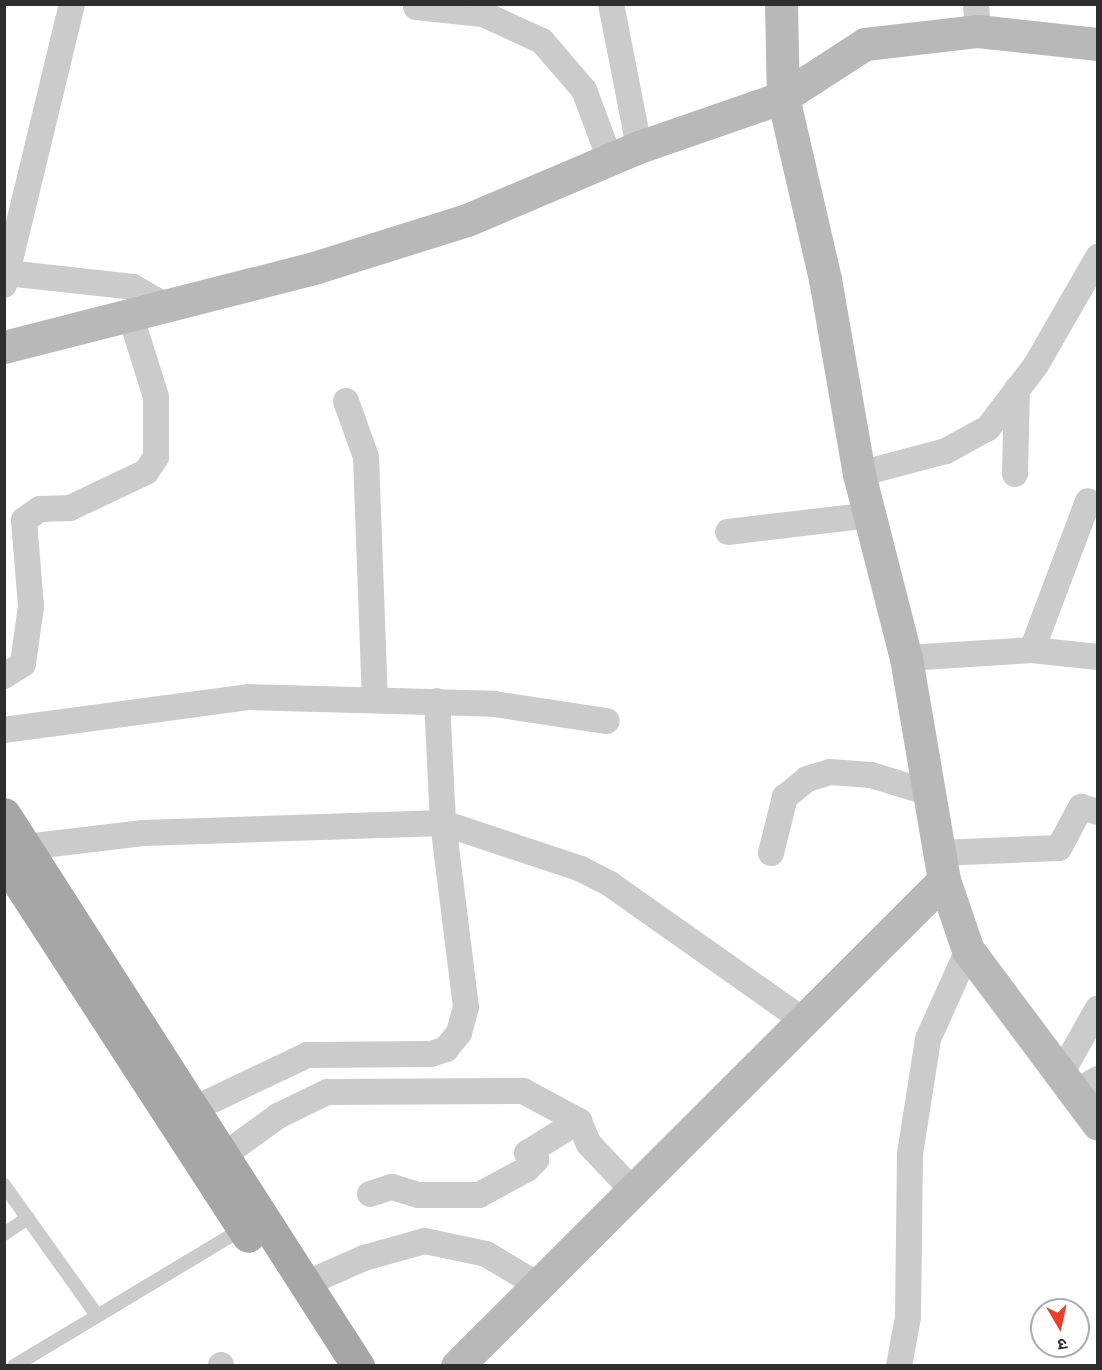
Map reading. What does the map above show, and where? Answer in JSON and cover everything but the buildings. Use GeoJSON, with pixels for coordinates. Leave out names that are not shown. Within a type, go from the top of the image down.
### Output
{"type":"FeatureCollection","features":[{"type":"Feature","properties":{"kind":"main road"},"geometry":{"type":"LineString","coordinates":[[781,4],[783,97],[825,279],[859,474],[906,658],[941,866],[968,950],[1079,1081],[1098,1125]]}},
{"type":"Feature","properties":{"kind":"main road"},"geometry":{"type":"LineString","coordinates":[[4,347],[317,267],[467,220],[625,153],[783,97],[865,44],[977,18],[1098,44]]}},
{"type":"Feature","properties":{"kind":"main road"},"geometry":{"type":"LineString","coordinates":[[4,814],[15,854],[244,1228],[332,1365]]}},
{"type":"Feature","properties":{"kind":"main road"},"geometry":{"type":"LineString","coordinates":[[15,854],[194,1109],[303,1285],[358,1365]]}},
{"type":"Feature","properties":{"kind":"main road"},"geometry":{"type":"LineString","coordinates":[[457,1365],[804,1021],[941,866]]}},
{"type":"Feature","properties":{"kind":"street"},"geometry":{"type":"LineString","coordinates":[[72,4],[6,279],[133,287],[164,305]]}},
{"type":"Feature","properties":{"kind":"street"},"geometry":{"type":"LineString","coordinates":[[611,4],[625,153]]}},
{"type":"Feature","properties":{"kind":"street"},"geometry":{"type":"LineString","coordinates":[[416,7],[483,14],[542,41],[584,90],[625,153]]}},
{"type":"Feature","properties":{"kind":"street"},"geometry":{"type":"LineString","coordinates":[[859,474],[945,451],[988,428],[1071,310],[1098,257]]}},
{"type":"Feature","properties":{"kind":"street"},"geometry":{"type":"LineString","coordinates":[[4,676],[22,664],[31,606],[24,520],[40,509],[70,508],[103,493],[146,472],[156,457],[156,397],[130,315]]}},
{"type":"Feature","properties":{"kind":"street"},"geometry":{"type":"LineString","coordinates":[[1015,474],[1017,389]]}},
{"type":"Feature","properties":{"kind":"street"},"geometry":{"type":"LineString","coordinates":[[346,400],[366,457],[375,697]]}},
{"type":"Feature","properties":{"kind":"street"},"geometry":{"type":"LineString","coordinates":[[1032,650],[1088,501]]}},
{"type":"Feature","properties":{"kind":"street"},"geometry":{"type":"LineString","coordinates":[[728,532],[870,514]]}},
{"type":"Feature","properties":{"kind":"street"},"geometry":{"type":"LineString","coordinates":[[906,658],[1032,650],[1098,657]]}},
{"type":"Feature","properties":{"kind":"street"},"geometry":{"type":"LineString","coordinates":[[4,730],[248,697],[375,697],[437,701],[607,721]]}},
{"type":"Feature","properties":{"kind":"street"},"geometry":{"type":"LineString","coordinates":[[194,1109],[307,1055],[399,1056],[446,1049],[459,1032],[466,1007],[443,823],[437,701]]}},
{"type":"Feature","properties":{"kind":"street"},"geometry":{"type":"LineString","coordinates":[[771,854],[785,797],[807,779],[830,772],[871,775],[930,793]]}},
{"type":"Feature","properties":{"kind":"street"},"geometry":{"type":"LineString","coordinates":[[941,866],[1059,849],[1081,807],[1098,812]]}},
{"type":"Feature","properties":{"kind":"street"},"geometry":{"type":"LineString","coordinates":[[15,854],[143,833],[443,823],[581,869],[610,884],[804,1021]]}},
{"type":"Feature","properties":{"kind":"street"},"geometry":{"type":"LineString","coordinates":[[899,1365],[908,1317],[910,1154],[928,1040],[968,950]]}},
{"type":"Feature","properties":{"kind":"street"},"geometry":{"type":"LineString","coordinates":[[1079,1081],[1098,1008]]}},
{"type":"Feature","properties":{"kind":"street"},"geometry":{"type":"LineString","coordinates":[[224,1155],[278,1116],[327,1092],[523,1091],[579,1121],[589,1144],[634,1192]]}},
{"type":"Feature","properties":{"kind":"street"},"geometry":{"type":"LineString","coordinates":[[370,1194],[392,1187],[418,1195],[479,1195],[527,1169],[536,1160],[527,1153],[579,1121]]}},
{"type":"Feature","properties":{"kind":"street"},"geometry":{"type":"LineString","coordinates":[[303,1285],[424,1241],[486,1254],[538,1285]]}},
{"type":"Feature","properties":{"kind":"lane"},"geometry":{"type":"LineString","coordinates":[[4,1185],[96,1314]]}},
{"type":"Feature","properties":{"kind":"lane"},"geometry":{"type":"LineString","coordinates":[[4,1234],[28,1218]]}},
{"type":"Feature","properties":{"kind":"lane"},"geometry":{"type":"LineString","coordinates":[[14,1365],[96,1314],[244,1228]]}}]}
